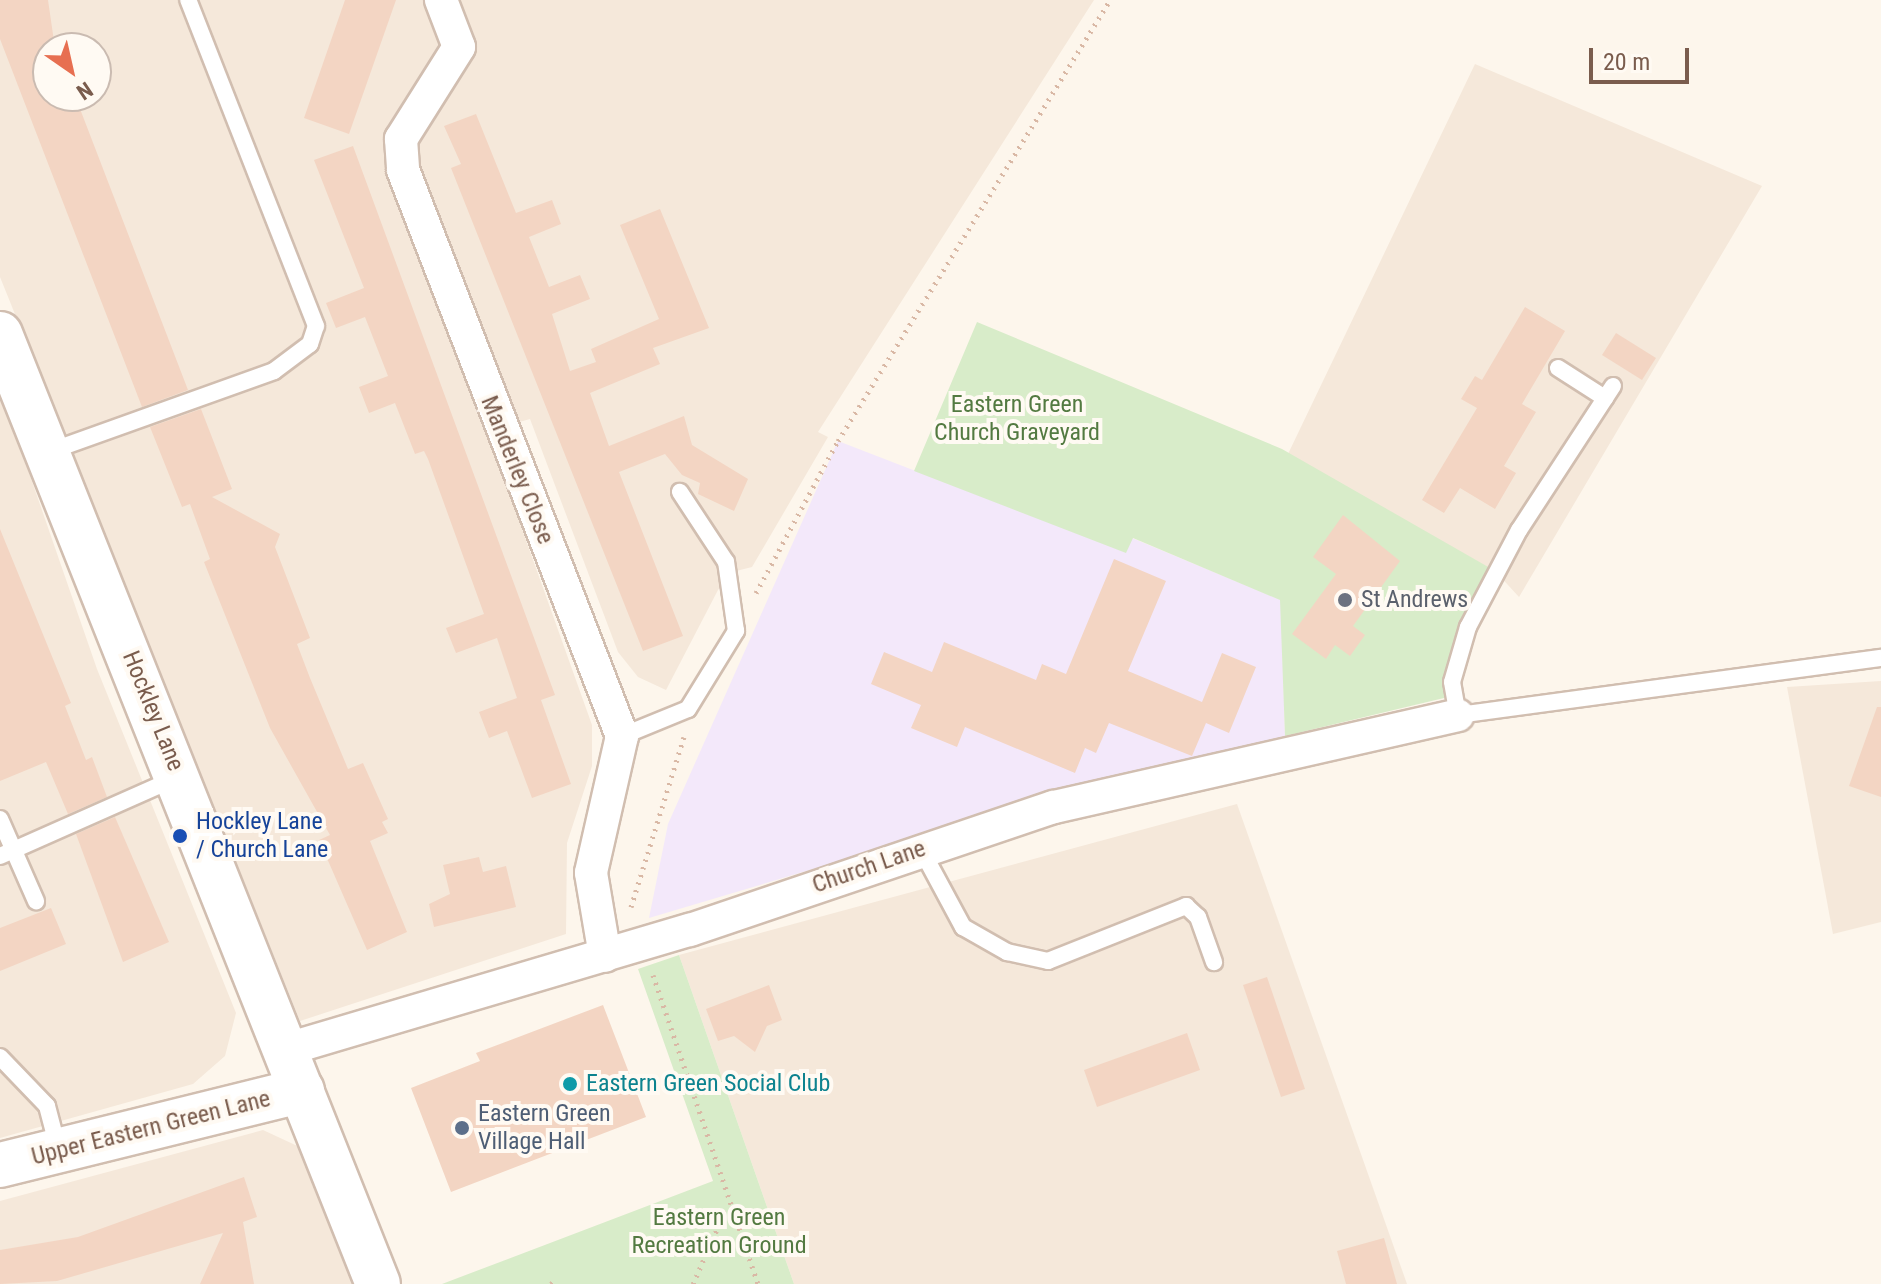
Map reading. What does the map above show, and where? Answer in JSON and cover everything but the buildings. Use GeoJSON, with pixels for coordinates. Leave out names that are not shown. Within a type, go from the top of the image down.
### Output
{"type":"FeatureCollection","features":[{"type":"Feature","properties":{"kind":"street","name":"Manderley Close"},"geometry":{"type":"LineString","coordinates":[[441,0],[459,47],[401,139],[403,170],[622,736]]}},
{"type":"Feature","properties":{"kind":"street","name":"Hockley Lane"},"geometry":{"type":"LineString","coordinates":[[0,334],[180,777],[378,1284]]}},
{"type":"Feature","properties":{"kind":"street","name":"Church Lane"},"geometry":{"type":"LineString","coordinates":[[287,1049],[605,956],[921,848],[1054,807],[1458,715]]}},
{"type":"Feature","properties":{"kind":"street"},"geometry":{"type":"LineString","coordinates":[[605,956],[591,873],[622,736]]}},
{"type":"Feature","properties":{"kind":"street","name":"Upper Eastern Green Lane"},"geometry":{"type":"LineString","coordinates":[[0,1165],[302,1090]]}},
{"type":"Feature","properties":{"kind":"lane"},"geometry":{"type":"LineString","coordinates":[[48,452],[274,371],[310,344],[316,326],[188,0]]}},
{"type":"Feature","properties":{"kind":"lane"},"geometry":{"type":"LineString","coordinates":[[1558,368],[1609,392],[1519,530],[1468,627],[1452,682],[1458,715],[1881,658]]}},
{"type":"Feature","properties":{"kind":"lane"},"geometry":{"type":"LineString","coordinates":[[622,736],[688,709],[736,631],[726,562],[680,492]]}},
{"type":"Feature","properties":{"kind":"lane"},"geometry":{"type":"LineString","coordinates":[[7,853],[180,777]]}},
{"type":"Feature","properties":{"kind":"lane"},"geometry":{"type":"LineString","coordinates":[[0,819],[7,853],[36,901]]}},
{"type":"Feature","properties":{"kind":"lane"},"geometry":{"type":"LineString","coordinates":[[921,848],[955,918],[1007,952],[1048,961],[1186,906],[1198,917],[1214,962]]}},
{"type":"Feature","properties":{"kind":"lane"},"geometry":{"type":"LineString","coordinates":[[0,1057],[47,1106],[58,1150]]}},
{"type":"Feature","properties":{"kind":"path"},"geometry":{"type":"LineString","coordinates":[[736,631],[838,441],[1110,0]]}},
{"type":"Feature","properties":{"kind":"path"},"geometry":{"type":"LineString","coordinates":[[629,914],[688,709]]}},
{"type":"Feature","properties":{"kind":"path"},"geometry":{"type":"LineString","coordinates":[[643,944],[758,1284]]}},
{"type":"Feature","properties":{"kind":"path"},"geometry":{"type":"LineString","coordinates":[[693,1284],[724,1213],[734,1213]]}},
{"type":"Feature","properties":{"kind":"shaded area"},"geometry":{"type":"Polygon","coordinates":[[[0,0],[1094,0],[818,432],[828,437],[752,567],[732,572],[718,590],[666,690],[638,677],[618,652],[530,419],[487,431],[592,725],[592,766],[567,843],[566,934],[300,1021],[0,277],[0,0]]]}},
{"type":"Feature","properties":{"kind":"shaded area"},"geometry":{"type":"Polygon","coordinates":[[[1475,64],[1762,186],[1519,597],[1496,572],[1288,454],[1475,64]]]}},
{"type":"Feature","properties":{"kind":"shaded area"},"geometry":{"type":"Polygon","coordinates":[[[0,389],[97,669],[236,1013],[225,1056],[193,1084],[0,1138],[0,389]]]}},
{"type":"Feature","properties":{"kind":"shaded area"},"geometry":{"type":"Polygon","coordinates":[[[838,441],[1125,552],[1132,538],[1281,600],[1285,736],[1131,774],[649,918],[668,824],[838,441]]]}},
{"type":"Feature","properties":{"kind":"shaded area"},"geometry":{"type":"Polygon","coordinates":[[[1881,681],[1881,922],[1833,934],[1787,687],[1881,681]]]}},
{"type":"Feature","properties":{"kind":"shaded area"},"geometry":{"type":"Polygon","coordinates":[[[1237,804],[1407,1284],[794,1284],[679,955],[1237,804]]]}},
{"type":"Feature","properties":{"kind":"shaded area"},"geometry":{"type":"Polygon","coordinates":[[[263,1130],[306,1150],[359,1284],[0,1284],[0,1201],[263,1130]]]}},
{"type":"Feature","properties":{"kind":"green space","name":"Eastern Green Church Graveyard"},"geometry":{"type":"Polygon","coordinates":[[[977,322],[1282,449],[1497,572],[1457,642],[1444,698],[1285,736],[1280,600],[1133,538],[1126,553],[914,471],[977,322]]]}},
{"type":"Feature","properties":{"kind":"green space","name":"Eastern Green Recreation Ground"},"geometry":{"type":"Polygon","coordinates":[[[679,955],[794,1284],[442,1284],[713,1181],[638,969],[679,955]]]}},
{"type":"Feature","properties":{"kind":"place","name":"St Andrews"},"geometry":{"type":"Point","coordinates":[1345,600]}},
{"type":"Feature","properties":{"kind":"place","name":"Hockley Lane / Church Lane"},"geometry":{"type":"Point","coordinates":[180,836]}},
{"type":"Feature","properties":{"kind":"place","name":"Eastern Green Social Club"},"geometry":{"type":"Point","coordinates":[570,1084]}},
{"type":"Feature","properties":{"kind":"place","name":"Eastern Green Village Hall"},"geometry":{"type":"Point","coordinates":[462,1128]}}]}
